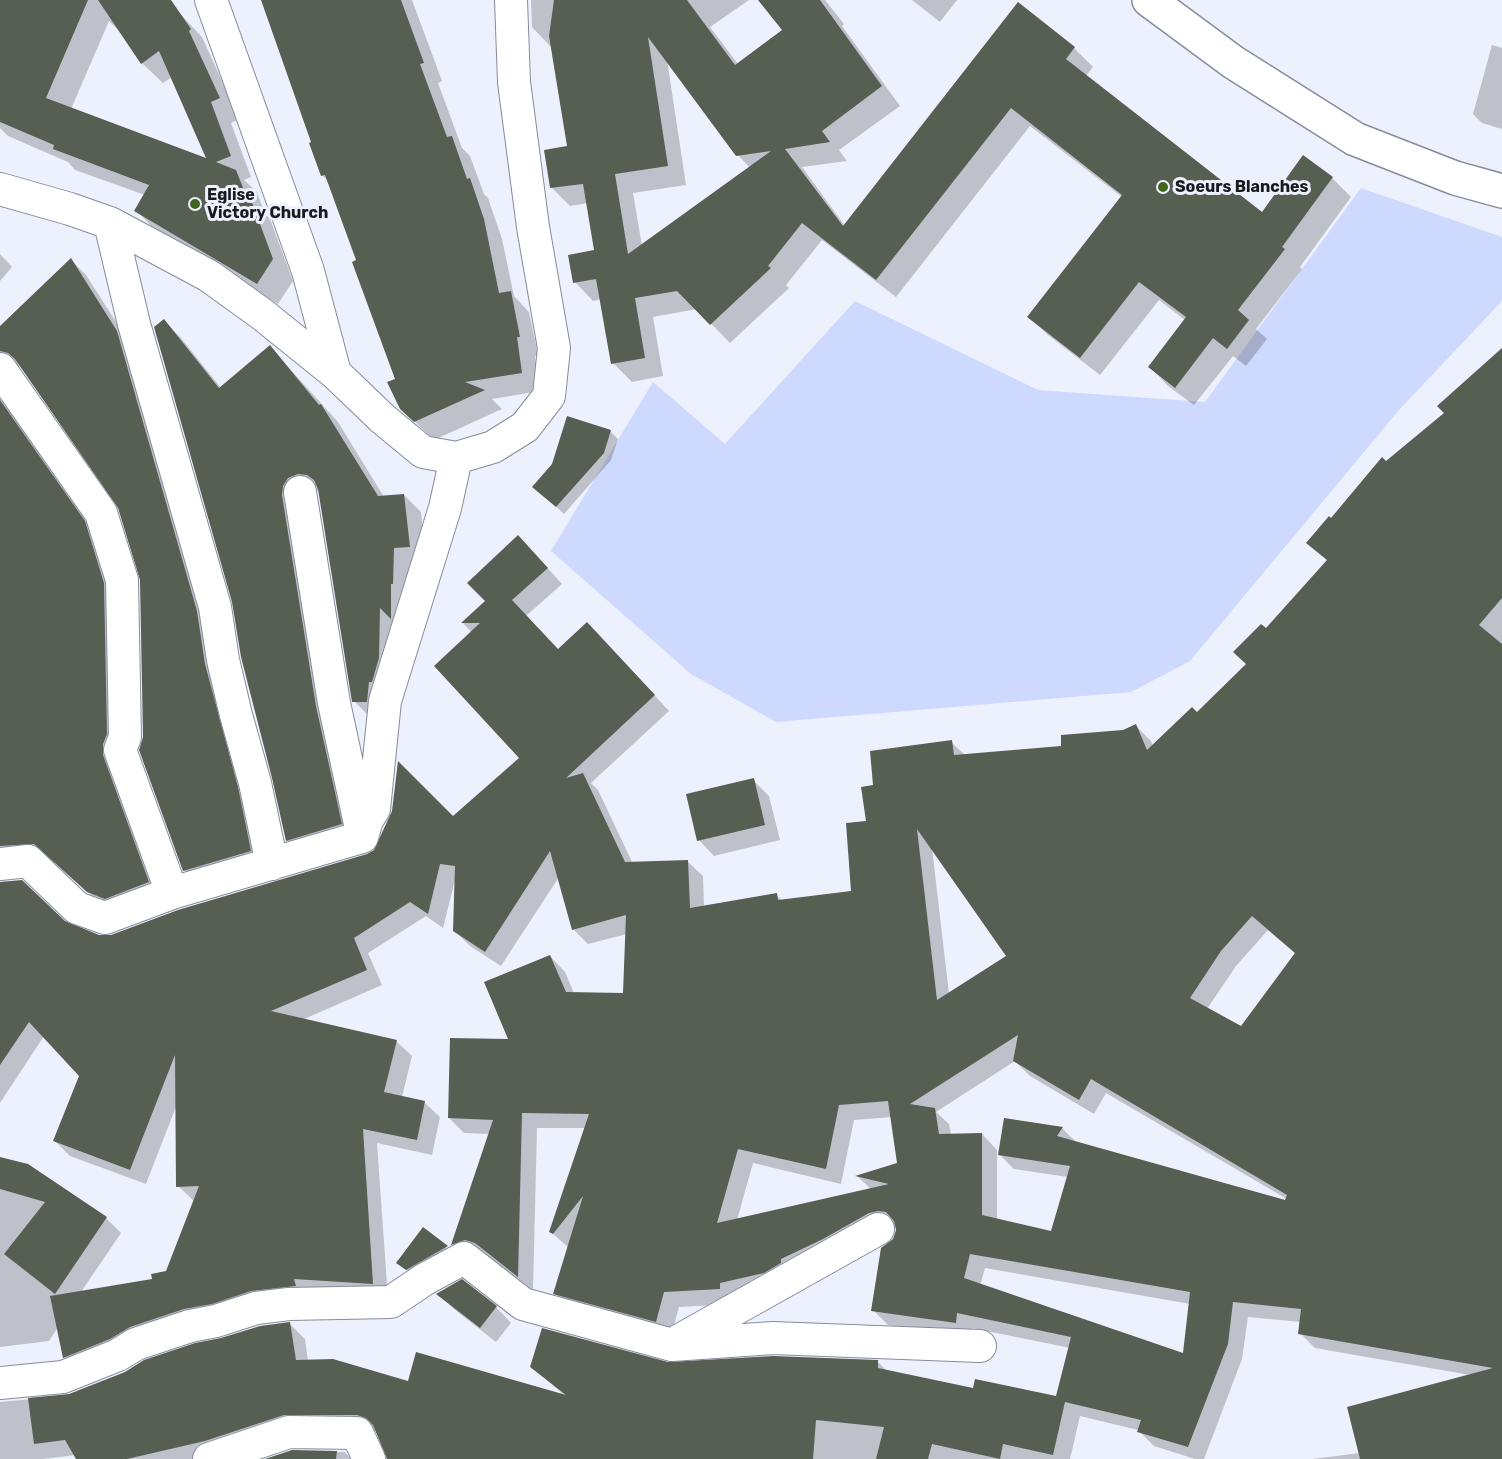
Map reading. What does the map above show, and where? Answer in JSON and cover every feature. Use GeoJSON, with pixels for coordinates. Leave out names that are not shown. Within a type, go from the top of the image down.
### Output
{"type":"FeatureCollection","features":[{"type":"Feature","properties":{"kind":"street"},"geometry":{"type":"LineString","coordinates":[[211,0],[308,271],[335,373]]}},
{"type":"Feature","properties":{"kind":"street"},"geometry":{"type":"LineString","coordinates":[[0,189],[110,223],[209,276],[335,373],[383,419],[423,452],[456,458],[493,447],[525,427],[549,396],[554,348],[533,227],[514,82],[511,0]]}},
{"type":"Feature","properties":{"kind":"street"},"geometry":{"type":"LineString","coordinates":[[1149,0],[1233,62],[1355,139],[1455,178],[1502,191]]}},
{"type":"Feature","properties":{"kind":"street"},"geometry":{"type":"LineString","coordinates":[[110,223],[134,324],[215,607],[223,660],[255,783],[272,864]]}},
{"type":"Feature","properties":{"kind":"street"},"geometry":{"type":"LineString","coordinates":[[0,369],[101,513],[122,580],[125,737],[120,750],[172,893]]}},
{"type":"Feature","properties":{"kind":"street"},"geometry":{"type":"LineString","coordinates":[[362,837],[367,820],[374,809],[385,701],[445,508],[456,458]]}},
{"type":"Feature","properties":{"kind":"street"},"geometry":{"type":"LineString","coordinates":[[300,492],[334,703],[362,837]]}},
{"type":"Feature","properties":{"kind":"street"},"geometry":{"type":"LineString","coordinates":[[0,864],[28,861],[77,908],[105,918],[172,893],[362,837]]}},
{"type":"Feature","properties":{"kind":"street"},"geometry":{"type":"LineString","coordinates":[[672,1345],[878,1229]]}},
{"type":"Feature","properties":{"kind":"street"},"geometry":{"type":"LineString","coordinates":[[0,1383],[63,1377],[118,1355],[136,1344],[256,1308],[289,1304],[391,1302],[425,1279],[464,1258],[523,1304],[672,1345],[773,1338],[980,1346]]}},
{"type":"Feature","properties":{"kind":"street"},"geometry":{"type":"LineString","coordinates":[[209,1459],[289,1432],[357,1433],[369,1459]]}},
{"type":"Feature","properties":{"kind":"shaded area"},"geometry":{"type":"Polygon","coordinates":[[[1361,188],[1502,237],[1502,301],[1399,410],[1190,661],[1131,692],[776,722],[691,674],[551,551],[653,382],[725,444],[855,301],[1038,390],[1205,402],[1361,188]]]}},
{"type":"Feature","properties":{"kind":"building"},"geometry":{"type":"Polygon","coordinates":[[[0,0],[88,0],[46,98],[206,158],[159,51],[141,64],[98,0],[171,0],[191,29],[189,31],[220,98],[211,102],[231,156],[216,162],[236,170],[247,198],[250,197],[273,259],[257,284],[134,211],[149,185],[53,149],[54,145],[0,122],[0,0]]]}},
{"type":"Feature","properties":{"kind":"building"},"geometry":{"type":"Polygon","coordinates":[[[261,0],[401,0],[424,63],[420,64],[447,137],[452,136],[484,219],[499,293],[511,291],[520,337],[517,337],[522,373],[465,382],[485,390],[414,422],[400,409],[387,382],[395,379],[352,262],[356,260],[325,175],[321,176],[261,0]]]}},
{"type":"Feature","properties":{"kind":"building"},"geometry":{"type":"Polygon","coordinates":[[[554,0],[687,0],[735,65],[782,30],[758,0],[820,0],[882,86],[822,131],[830,142],[785,149],[843,226],[1018,2],[1075,47],[1066,59],[1262,212],[1303,155],[1333,177],[1282,247],[1285,249],[1238,310],[1249,320],[1227,349],[1213,338],[1175,388],[1148,367],[1186,317],[1139,282],[1080,358],[1027,317],[1122,195],[1011,108],[876,280],[802,223],[768,266],[771,268],[710,325],[677,291],[635,298],[645,358],[611,364],[596,279],[573,283],[568,255],[594,250],[583,184],[550,188],[544,150],[567,146],[549,36],[554,0]],[[648,37],[668,166],[615,174],[628,254],[771,151],[736,156],[648,37]]]}},
{"type":"Feature","properties":{"kind":"building"},"geometry":{"type":"Polygon","coordinates":[[[71,258],[117,331],[197,611],[205,664],[238,787],[251,851],[183,871],[139,750],[143,737],[140,580],[118,508],[15,359],[8,353],[0,351],[0,326],[71,258]]]}},
{"type":"Feature","properties":{"kind":"building"},"geometry":{"type":"Polygon","coordinates":[[[164,319],[219,388],[270,345],[319,405],[321,404],[378,496],[404,494],[410,547],[394,548],[391,619],[380,608],[379,658],[372,682],[369,682],[367,702],[352,702],[318,489],[314,480],[307,475],[298,474],[288,478],[283,486],[282,495],[316,706],[342,824],[286,841],[241,657],[232,602],[154,327],[164,319]]]}},
{"type":"Feature","properties":{"kind":"building"},"geometry":{"type":"Polygon","coordinates":[[[1502,348],[1502,598],[1479,625],[1502,644],[1502,1459],[1360,1459],[1347,1407],[1493,1368],[1298,1334],[1301,1309],[1233,1302],[1228,1344],[1188,1447],[1137,1432],[1141,1420],[1065,1402],[1053,1455],[1003,1444],[1000,1459],[932,1444],[928,1459],[876,1459],[884,1427],[816,1420],[813,1459],[387,1459],[373,1425],[366,1418],[357,1415],[284,1415],[205,1441],[127,1459],[76,1459],[65,1440],[34,1444],[28,1398],[69,1394],[125,1372],[144,1360],[195,1343],[260,1326],[290,1322],[296,1360],[333,1359],[408,1381],[416,1352],[566,1395],[530,1367],[542,1328],[668,1362],[773,1356],[878,1360],[878,1368],[973,1388],[975,1379],[1056,1396],[1071,1337],[957,1313],[956,1323],[871,1311],[881,1248],[893,1239],[896,1230],[894,1221],[886,1212],[869,1213],[781,1259],[781,1263],[764,1273],[720,1283],[720,1289],[664,1292],[656,1322],[553,1294],[583,1196],[553,1234],[549,1232],[589,1114],[522,1113],[518,1277],[475,1243],[465,1240],[451,1245],[493,1120],[448,1118],[450,1038],[508,1039],[484,982],[550,955],[566,992],[623,993],[626,915],[572,930],[550,851],[485,952],[453,931],[455,866],[440,864],[428,914],[410,902],[354,938],[367,970],[271,1011],[397,1040],[384,1092],[425,1101],[417,1140],[363,1129],[373,1284],[294,1279],[296,1286],[251,1291],[212,1304],[184,1309],[130,1327],[110,1339],[63,1358],[50,1296],[152,1279],[151,1274],[166,1271],[199,1186],[176,1187],[175,1055],[130,1170],[53,1141],[79,1076],[29,1022],[0,1065],[0,882],[22,880],[65,921],[99,935],[111,935],[178,910],[374,850],[392,811],[398,761],[453,816],[519,758],[434,666],[480,623],[461,623],[485,601],[467,583],[518,535],[548,568],[512,600],[558,649],[587,622],[655,695],[566,778],[583,773],[625,862],[688,860],[690,908],[777,893],[778,900],[851,891],[846,823],[866,821],[861,787],[873,785],[870,751],[952,740],[954,755],[1061,746],[1061,735],[1123,730],[1136,724],[1147,750],[1192,707],[1197,712],[1246,664],[1233,652],[1261,624],[1266,628],[1327,560],[1306,543],[1329,516],[1331,518],[1382,457],[1386,461],[1444,413],[1437,406],[1502,348]],[[917,829],[937,1000],[1006,956],[917,829]],[[1252,916],[1221,951],[1190,998],[1241,1026],[1295,953],[1252,916]],[[1018,1035],[910,1104],[935,1108],[939,1134],[982,1133],[982,1215],[1051,1231],[1070,1166],[998,1155],[1004,1118],[1063,1127],[1057,1136],[1285,1200],[1287,1195],[1091,1079],[1079,1100],[1013,1061],[1018,1035]],[[888,1101],[839,1105],[826,1169],[738,1149],[717,1223],[889,1184],[855,1176],[897,1163],[888,1101]],[[970,1254],[964,1278],[1183,1353],[1190,1292],[970,1254]]]}},
{"type":"Feature","properties":{"kind":"building"},"geometry":{"type":"Polygon","coordinates":[[[0,400],[85,521],[104,583],[107,734],[103,744],[103,755],[149,882],[105,899],[87,892],[34,844],[0,846],[0,400]]]}},
{"type":"Feature","properties":{"kind":"building"},"geometry":{"type":"Polygon","coordinates":[[[567,416],[611,430],[604,453],[556,507],[532,487],[552,464],[567,416]]]}},
{"type":"Feature","properties":{"kind":"building"},"geometry":{"type":"Polygon","coordinates":[[[754,778],[765,825],[697,841],[686,794],[754,778]]]}},
{"type":"Feature","properties":{"kind":"building"},"geometry":{"type":"Polygon","coordinates":[[[0,1157],[28,1164],[107,1217],[55,1294],[4,1254],[45,1202],[0,1189],[0,1157]]]}},
{"type":"Feature","properties":{"kind":"building"},"geometry":{"type":"Polygon","coordinates":[[[423,1227],[448,1246],[406,1270],[396,1263],[423,1227]]]}},
{"type":"Feature","properties":{"kind":"building"},"geometry":{"type":"Polygon","coordinates":[[[462,1279],[497,1306],[480,1328],[436,1294],[462,1279]]]}},
{"type":"Feature","properties":{"kind":"building"},"geometry":{"type":"Polygon","coordinates":[[[292,1450],[337,1451],[336,1459],[265,1459],[292,1450]]]}},
{"type":"Feature","properties":{"kind":"place","name":"Soeurs Blanches"},"geometry":{"type":"Point","coordinates":[1163,187]}},
{"type":"Feature","properties":{"kind":"place","name":"Eglise Victory Church"},"geometry":{"type":"Point","coordinates":[195,204]}}]}
